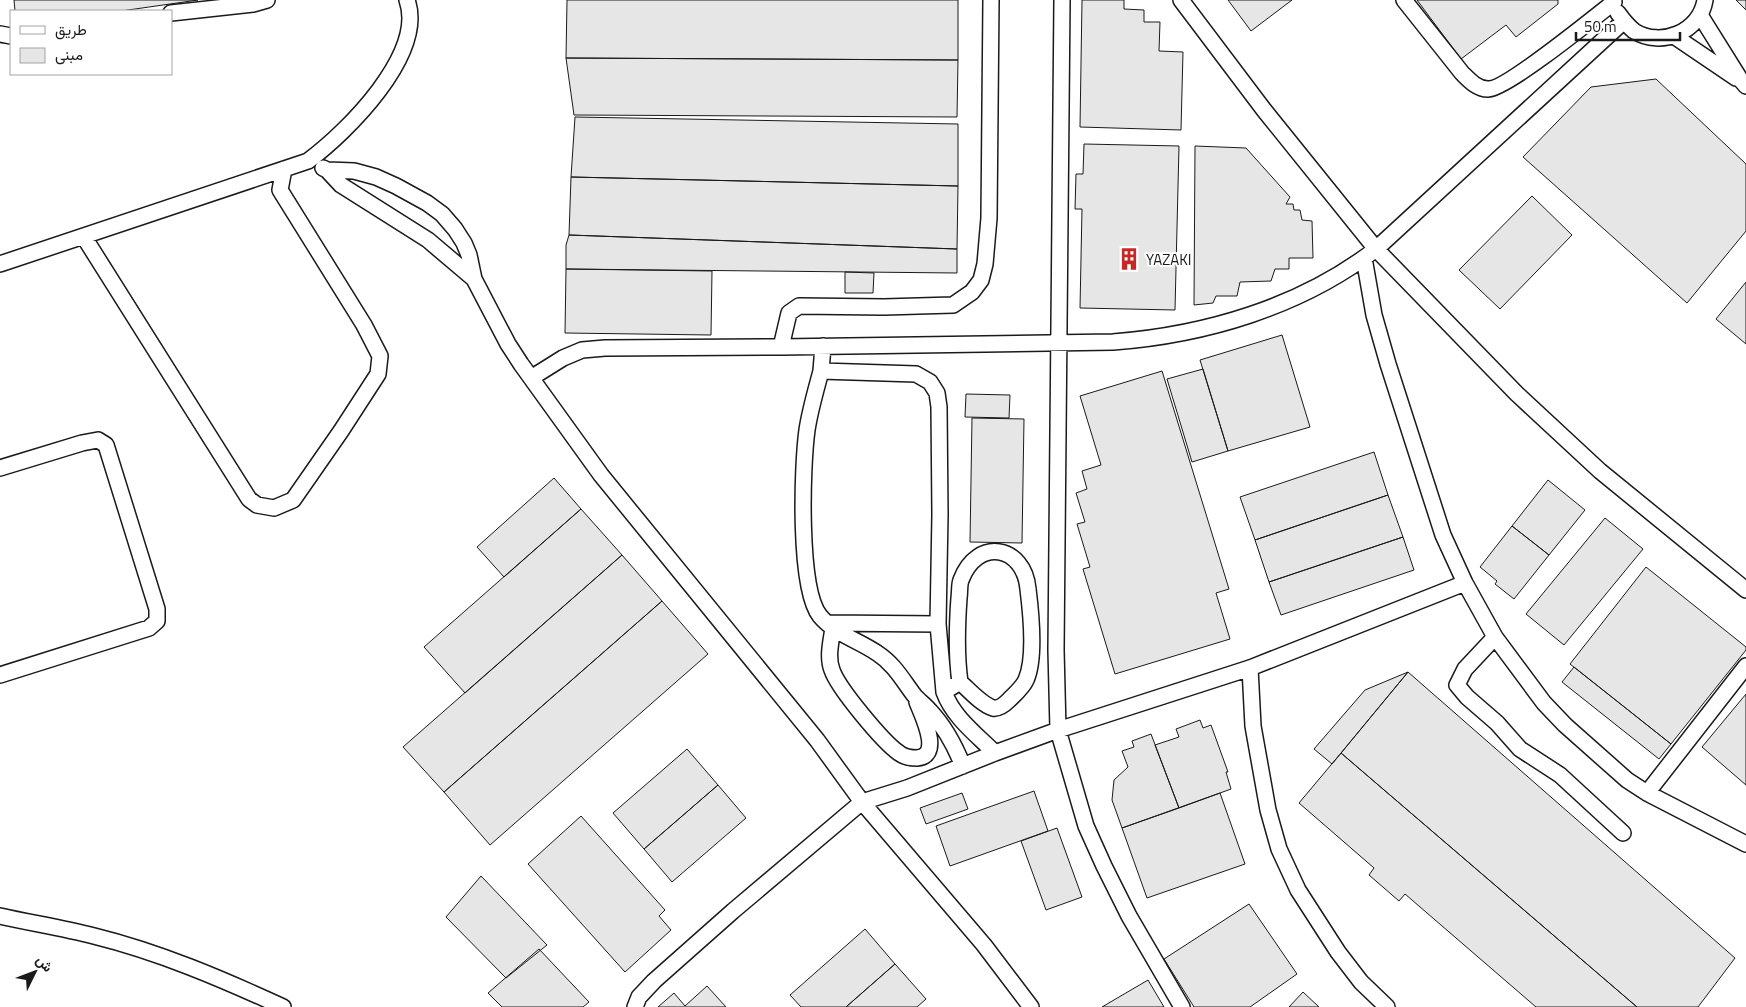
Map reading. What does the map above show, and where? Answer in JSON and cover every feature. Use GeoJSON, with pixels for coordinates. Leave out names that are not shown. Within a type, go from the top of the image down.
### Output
{"type":"FeatureCollection","features":[{"type":"Feature","properties":{"kind":"street"},"geometry":{"type":"LineString","coordinates":[[172,13],[253,4],[267,0]]}},
{"type":"Feature","properties":{"kind":"street"},"geometry":{"type":"LineString","coordinates":[[0,264],[308,161],[339,135],[376,95],[387,78],[407,42],[411,17],[407,0]]}},
{"type":"Feature","properties":{"kind":"street"},"geometry":{"type":"LineString","coordinates":[[781,347],[789,313],[799,306],[884,307],[953,305],[972,292],[981,280],[985,264],[989,218],[991,0]]}},
{"type":"Feature","properties":{"kind":"street"},"geometry":{"type":"LineString","coordinates":[[1062,0],[1056,650],[1058,730],[1086,826],[1129,916],[1182,1007]]}},
{"type":"Feature","properties":{"kind":"street"},"geometry":{"type":"LineString","coordinates":[[1181,0],[1264,110],[1376,249],[1524,401],[1600,470],[1746,590]]}},
{"type":"Feature","properties":{"kind":"street"},"geometry":{"type":"LineString","coordinates":[[1404,0],[1462,73],[1472,82],[1487,89],[1500,85],[1524,70],[1614,1],[1624,21],[1634,30],[1647,36],[1660,38],[1674,36],[1689,28],[1702,7],[1743,82]]}},
{"type":"Feature","properties":{"kind":"street"},"geometry":{"type":"LineString","coordinates":[[531,378],[563,358],[582,350],[605,348],[1059,344],[1150,339],[1188,333],[1269,308],[1328,281],[1376,249],[1624,21]]}},
{"type":"Feature","properties":{"kind":"street"},"geometry":{"type":"LineString","coordinates":[[1674,36],[1743,82]]}},
{"type":"Feature","properties":{"kind":"street"},"geometry":{"type":"LineString","coordinates":[[308,161],[327,170],[341,185],[428,240],[474,279]]}},
{"type":"Feature","properties":{"kind":"street"},"geometry":{"type":"LineString","coordinates":[[84,237],[249,499],[257,505],[274,508],[293,500],[378,374],[380,356],[364,325],[280,190],[284,169]]}},
{"type":"Feature","properties":{"kind":"street"},"geometry":{"type":"LineString","coordinates":[[327,170],[354,171],[376,177],[412,194],[442,214],[455,229],[464,243],[474,279],[508,344],[601,475],[817,740],[862,802],[984,945],[1031,1007]]}},
{"type":"Feature","properties":{"kind":"street"},"geometry":{"type":"LineString","coordinates":[[1364,258],[1374,315],[1443,535],[1465,583],[1495,637],[1544,703],[1564,725],[1620,775],[1647,793],[1746,844]]}},
{"type":"Feature","properties":{"kind":"street"},"geometry":{"type":"LineString","coordinates":[[823,346],[821,371],[807,430],[804,537],[806,574],[810,595],[819,615],[830,626],[875,651],[898,671],[915,696],[930,710],[948,734],[963,766]]}},
{"type":"Feature","properties":{"kind":"street"},"geometry":{"type":"LineString","coordinates":[[821,371],[916,374],[930,382],[937,394],[939,407],[940,515],[938,624],[944,692],[955,712],[995,752]]}},
{"type":"Feature","properties":{"kind":"street"},"geometry":{"type":"LineString","coordinates":[[0,468],[82,443],[98,440],[106,445],[157,610],[157,621],[150,628],[0,675]]}},
{"type":"Feature","properties":{"kind":"street"},"geometry":{"type":"LineString","coordinates":[[996,550],[1004,552],[1015,558],[1024,570],[1028,584],[1031,629],[1029,672],[1026,682],[1002,706],[993,708],[984,703],[960,682],[957,661],[958,609],[961,581],[967,569],[978,557],[996,550]]}},
{"type":"Feature","properties":{"kind":"street"},"geometry":{"type":"LineString","coordinates":[[635,1007],[639,997],[654,981],[733,911],[862,802],[907,788],[995,752],[1058,730],[1250,668],[1465,583]]}},
{"type":"Feature","properties":{"kind":"street"},"geometry":{"type":"LineString","coordinates":[[830,626],[938,624]]}},
{"type":"Feature","properties":{"kind":"street"},"geometry":{"type":"LineString","coordinates":[[830,626],[831,669],[837,681],[899,754],[910,758],[921,758],[926,753],[930,740],[915,696]]}},
{"type":"Feature","properties":{"kind":"street"},"geometry":{"type":"LineString","coordinates":[[1495,637],[1465,669],[1457,685],[1520,749],[1560,776],[1623,833]]}},
{"type":"Feature","properties":{"kind":"street"},"geometry":{"type":"LineString","coordinates":[[1647,793],[1746,666]]}},
{"type":"Feature","properties":{"kind":"street"},"geometry":{"type":"LineString","coordinates":[[1250,668],[1253,726],[1268,810],[1279,849],[1298,890],[1338,952],[1361,982],[1387,1007]]}},
{"type":"Feature","properties":{"kind":"street"},"geometry":{"type":"LineString","coordinates":[[944,692],[960,682]]}},
{"type":"Feature","properties":{"kind":"street"},"geometry":{"type":"LineString","coordinates":[[0,916],[94,936],[149,952],[216,977],[283,1007]]}},
{"type":"Feature","properties":{"kind":"building"},"geometry":{"type":"Polygon","coordinates":[[[14,0],[198,0],[128,10],[15,10],[14,0]]]}},
{"type":"Feature","properties":{"kind":"building"},"geometry":{"type":"Polygon","coordinates":[[[567,0],[958,0],[958,60],[566,58],[567,0]]]}},
{"type":"Feature","properties":{"kind":"building"},"geometry":{"type":"Polygon","coordinates":[[[1082,0],[1124,0],[1124,9],[1144,10],[1144,22],[1160,22],[1159,51],[1183,52],[1181,130],[1080,127],[1082,0]]]}},
{"type":"Feature","properties":{"kind":"building"},"geometry":{"type":"Polygon","coordinates":[[[1228,0],[1292,0],[1251,31],[1228,0]]]}},
{"type":"Feature","properties":{"kind":"building"},"geometry":{"type":"Polygon","coordinates":[[[1417,0],[1558,0],[1558,4],[1516,37],[1506,25],[1461,59],[1417,0]]]}},
{"type":"Feature","properties":{"kind":"building"},"geometry":{"type":"Polygon","coordinates":[[[1736,0],[1746,0],[1746,10],[1736,0]]]}},
{"type":"Feature","properties":{"kind":"building"},"geometry":{"type":"Polygon","coordinates":[[[566,58],[958,60],[957,117],[574,115],[566,58]]]}},
{"type":"Feature","properties":{"kind":"building"},"geometry":{"type":"Polygon","coordinates":[[[1656,79],[1746,164],[1746,231],[1687,303],[1523,157],[1591,87],[1656,79]]]}},
{"type":"Feature","properties":{"kind":"building"},"geometry":{"type":"Polygon","coordinates":[[[575,117],[958,124],[958,186],[571,177],[575,117]]]}},
{"type":"Feature","properties":{"kind":"building","name":"YAZAKI"},"geometry":{"type":"Polygon","coordinates":[[[1084,144],[1179,146],[1175,310],[1080,308],[1082,209],[1075,209],[1076,174],[1083,174],[1084,144]]]}},
{"type":"Feature","properties":{"kind":"building"},"geometry":{"type":"Polygon","coordinates":[[[1195,146],[1246,148],[1290,197],[1286,204],[1293,204],[1294,210],[1300,210],[1302,220],[1312,221],[1313,258],[1289,258],[1289,269],[1275,269],[1271,281],[1240,282],[1237,296],[1216,296],[1213,303],[1194,305],[1195,146]]]}},
{"type":"Feature","properties":{"kind":"building"},"geometry":{"type":"Polygon","coordinates":[[[571,177],[958,186],[957,249],[569,235],[571,177]]]}},
{"type":"Feature","properties":{"kind":"building"},"geometry":{"type":"Polygon","coordinates":[[[1532,196],[1572,235],[1500,309],[1459,270],[1532,196]]]}},
{"type":"Feature","properties":{"kind":"building"},"geometry":{"type":"Polygon","coordinates":[[[569,235],[957,249],[957,273],[566,269],[566,245],[569,235]]]}},
{"type":"Feature","properties":{"kind":"building"},"geometry":{"type":"Polygon","coordinates":[[[566,269],[712,271],[711,335],[565,333],[566,269]]]}},
{"type":"Feature","properties":{"kind":"building"},"geometry":{"type":"Polygon","coordinates":[[[845,272],[874,273],[873,293],[845,293],[845,272]]]}},
{"type":"Feature","properties":{"kind":"building"},"geometry":{"type":"Polygon","coordinates":[[[1746,282],[1746,344],[1716,319],[1746,282]]]}},
{"type":"Feature","properties":{"kind":"building"},"geometry":{"type":"Polygon","coordinates":[[[1282,335],[1310,427],[1228,451],[1200,360],[1282,335]]]}},
{"type":"Feature","properties":{"kind":"building"},"geometry":{"type":"Polygon","coordinates":[[[1203,369],[1228,451],[1192,462],[1167,379],[1203,369]]]}},
{"type":"Feature","properties":{"kind":"building"},"geometry":{"type":"Polygon","coordinates":[[[1162,371],[1229,589],[1216,593],[1230,639],[1115,674],[1083,569],[1090,567],[1077,524],[1085,522],[1076,493],[1087,489],[1082,471],[1101,465],[1080,396],[1162,371]]]}},
{"type":"Feature","properties":{"kind":"building"},"geometry":{"type":"Polygon","coordinates":[[[966,394],[1010,395],[1009,418],[965,417],[966,394]]]}},
{"type":"Feature","properties":{"kind":"building"},"geometry":{"type":"Polygon","coordinates":[[[972,418],[1024,419],[1022,543],[970,542],[972,418]]]}},
{"type":"Feature","properties":{"kind":"building"},"geometry":{"type":"Polygon","coordinates":[[[1374,452],[1388,495],[1255,540],[1240,497],[1374,452]]]}},
{"type":"Feature","properties":{"kind":"building"},"geometry":{"type":"Polygon","coordinates":[[[554,478],[581,509],[504,577],[477,547],[554,478]]]}},
{"type":"Feature","properties":{"kind":"building"},"geometry":{"type":"Polygon","coordinates":[[[1548,480],[1585,510],[1549,555],[1512,526],[1548,480]]]}},
{"type":"Feature","properties":{"kind":"building"},"geometry":{"type":"Polygon","coordinates":[[[1388,495],[1403,537],[1269,582],[1255,540],[1388,495]]]}},
{"type":"Feature","properties":{"kind":"building"},"geometry":{"type":"Polygon","coordinates":[[[581,509],[622,555],[465,693],[424,647],[581,509]]]}},
{"type":"Feature","properties":{"kind":"building"},"geometry":{"type":"Polygon","coordinates":[[[1605,518],[1643,549],[1564,645],[1526,614],[1605,518]]]}},
{"type":"Feature","properties":{"kind":"building"},"geometry":{"type":"Polygon","coordinates":[[[1512,526],[1549,555],[1514,599],[1495,584],[1497,581],[1480,567],[1512,526]]]}},
{"type":"Feature","properties":{"kind":"building"},"geometry":{"type":"Polygon","coordinates":[[[1403,537],[1414,570],[1281,615],[1269,582],[1403,537]]]}},
{"type":"Feature","properties":{"kind":"building"},"geometry":{"type":"Polygon","coordinates":[[[622,555],[662,601],[444,792],[403,747],[622,555]]]}},
{"type":"Feature","properties":{"kind":"building"},"geometry":{"type":"Polygon","coordinates":[[[1646,567],[1746,647],[1746,650],[1671,744],[1570,664],[1646,567]]]}},
{"type":"Feature","properties":{"kind":"building"},"geometry":{"type":"Polygon","coordinates":[[[662,601],[708,654],[490,845],[444,792],[662,601]]]}},
{"type":"Feature","properties":{"kind":"building"},"geometry":{"type":"Polygon","coordinates":[[[1574,667],[1671,744],[1659,759],[1562,682],[1574,667]]]}},
{"type":"Feature","properties":{"kind":"building"},"geometry":{"type":"Polygon","coordinates":[[[1408,672],[1735,958],[1698,1007],[1637,1007],[1341,753],[1408,672]]]}},
{"type":"Feature","properties":{"kind":"building"},"geometry":{"type":"Polygon","coordinates":[[[1408,672],[1332,764],[1314,749],[1365,690],[1408,672]]]}},
{"type":"Feature","properties":{"kind":"building"},"geometry":{"type":"Polygon","coordinates":[[[1746,694],[1746,785],[1702,747],[1746,694]]]}},
{"type":"Feature","properties":{"kind":"building"},"geometry":{"type":"Polygon","coordinates":[[[1200,720],[1203,728],[1211,725],[1228,772],[1226,772],[1231,789],[1179,808],[1155,745],[1179,737],[1176,729],[1200,720]]]}},
{"type":"Feature","properties":{"kind":"building"},"geometry":{"type":"Polygon","coordinates":[[[1151,734],[1179,808],[1122,828],[1112,800],[1114,780],[1128,767],[1122,751],[1134,747],[1132,741],[1151,734]]]}},
{"type":"Feature","properties":{"kind":"building"},"geometry":{"type":"Polygon","coordinates":[[[687,749],[718,785],[644,849],[613,813],[687,749]]]}},
{"type":"Feature","properties":{"kind":"building"},"geometry":{"type":"Polygon","coordinates":[[[1341,753],[1637,1007],[1536,1007],[1405,894],[1399,901],[1369,875],[1374,868],[1299,803],[1341,753]]]}},
{"type":"Feature","properties":{"kind":"building"},"geometry":{"type":"Polygon","coordinates":[[[718,785],[746,818],[672,882],[644,849],[718,785]]]}},
{"type":"Feature","properties":{"kind":"building"},"geometry":{"type":"Polygon","coordinates":[[[1034,791],[1048,831],[950,866],[936,826],[1034,791]]]}},
{"type":"Feature","properties":{"kind":"building"},"geometry":{"type":"Polygon","coordinates":[[[962,793],[968,809],[926,824],[920,808],[962,793]]]}},
{"type":"Feature","properties":{"kind":"building"},"geometry":{"type":"Polygon","coordinates":[[[1220,793],[1245,864],[1147,898],[1122,828],[1220,793]]]}},
{"type":"Feature","properties":{"kind":"building"},"geometry":{"type":"Polygon","coordinates":[[[581,816],[665,910],[659,916],[671,930],[625,972],[528,864],[581,816]]]}},
{"type":"Feature","properties":{"kind":"building"},"geometry":{"type":"Polygon","coordinates":[[[1057,828],[1082,897],[1046,910],[1021,841],[1057,828]]]}},
{"type":"Feature","properties":{"kind":"building"},"geometry":{"type":"Polygon","coordinates":[[[481,876],[547,945],[506,978],[446,917],[481,876]]]}},
{"type":"Feature","properties":{"kind":"building"},"geometry":{"type":"Polygon","coordinates":[[[1249,904],[1297,974],[1250,1007],[1194,1007],[1164,959],[1249,904]]]}},
{"type":"Feature","properties":{"kind":"building"},"geometry":{"type":"Polygon","coordinates":[[[865,929],[895,964],[846,1007],[801,1007],[790,995],[865,929]]]}},
{"type":"Feature","properties":{"kind":"building"},"geometry":{"type":"Polygon","coordinates":[[[539,949],[589,1002],[583,1007],[502,1007],[488,993],[539,949]]]}},
{"type":"Feature","properties":{"kind":"building"},"geometry":{"type":"Polygon","coordinates":[[[895,964],[926,999],[917,1007],[846,1007],[895,964]]]}},
{"type":"Feature","properties":{"kind":"building"},"geometry":{"type":"Polygon","coordinates":[[[1148,980],[1164,1007],[1102,1007],[1148,980]]]}},
{"type":"Feature","properties":{"kind":"building"},"geometry":{"type":"Polygon","coordinates":[[[707,986],[726,1007],[658,1007],[674,993],[685,1006],[707,986]]]}},
{"type":"Feature","properties":{"kind":"building"},"geometry":{"type":"Polygon","coordinates":[[[1303,992],[1319,1007],[1289,1007],[1303,992]]]}},
{"type":"Feature","properties":{"kind":"place","name":"YAZAKI"},"geometry":{"type":"Point","coordinates":[1129,259]}}]}
